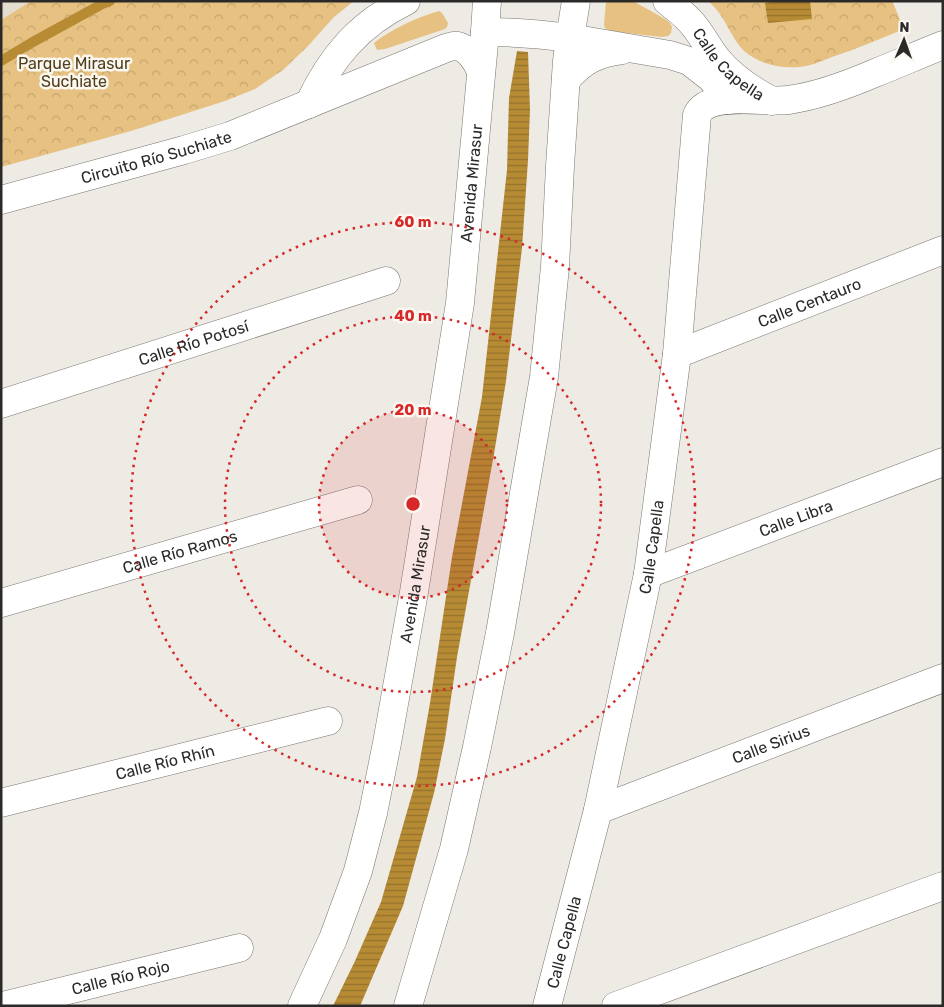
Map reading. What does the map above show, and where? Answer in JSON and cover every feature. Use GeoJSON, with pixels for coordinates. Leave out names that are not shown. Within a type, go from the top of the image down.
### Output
{"type":"FeatureCollection","features":[{"type":"Feature","properties":{"kind":"street"},"geometry":{"type":"LineString","coordinates":[[309,104],[318,84],[343,49],[375,19],[406,1]]}},
{"type":"Feature","properties":{"kind":"street","name":"Avenida Mirasur"},"geometry":{"type":"LineString","coordinates":[[302,1006],[333,939],[358,871],[373,813],[387,743],[460,303],[487,1]]}},
{"type":"Feature","properties":{"kind":"street"},"geometry":{"type":"LineString","coordinates":[[408,1006],[454,849],[477,748],[500,633],[544,378],[554,267],[566,80],[576,1]]}},
{"type":"Feature","properties":{"kind":"street","name":"Calle Capella"},"geometry":{"type":"LineString","coordinates":[[667,1],[684,14],[731,73],[745,85],[773,101]]}},
{"type":"Feature","properties":{"kind":"street","name":"Circuito Río Suchiate"},"geometry":{"type":"LineString","coordinates":[[1,200],[175,153],[230,136],[485,32]]}},
{"type":"Feature","properties":{"kind":"street","name":"Calle Capella"},"geometry":{"type":"LineString","coordinates":[[485,32],[542,34],[689,61],[710,78],[729,100]]}},
{"type":"Feature","properties":{"kind":"street","name":"Calle Capella"},"geometry":{"type":"LineString","coordinates":[[547,1006],[598,810],[648,574],[677,354],[696,119],[703,106],[713,102],[729,100],[773,101],[802,98],[852,83],[943,45]]}},
{"type":"Feature","properties":{"kind":"street"},"geometry":{"type":"LineString","coordinates":[[446,48],[460,46],[477,62],[481,71]]}},
{"type":"Feature","properties":{"kind":"street","name":"Calle Capella"},"geometry":{"type":"LineString","coordinates":[[566,80],[588,60],[602,54],[631,49]]}},
{"type":"Feature","properties":{"kind":"street","name":"Calle Centauro"},"geometry":{"type":"LineString","coordinates":[[677,354],[943,250]]}},
{"type":"Feature","properties":{"kind":"street","name":"Calle Río Potosí"},"geometry":{"type":"LineString","coordinates":[[1,404],[386,281]]}},
{"type":"Feature","properties":{"kind":"street","name":"Calle Libra"},"geometry":{"type":"LineString","coordinates":[[648,574],[943,462]]}},
{"type":"Feature","properties":{"kind":"street","name":"Calle Río Ramos"},"geometry":{"type":"LineString","coordinates":[[1,602],[358,500]]}},
{"type":"Feature","properties":{"kind":"street","name":"Calle Sirius"},"geometry":{"type":"LineString","coordinates":[[598,810],[943,678]]}},
{"type":"Feature","properties":{"kind":"street","name":"Calle Río Rhín"},"geometry":{"type":"LineString","coordinates":[[1,803],[328,721]]}},
{"type":"Feature","properties":{"kind":"street"},"geometry":{"type":"LineString","coordinates":[[616,1006],[943,886]]}},
{"type":"Feature","properties":{"kind":"street","name":"Calle Río Rojo"},"geometry":{"type":"LineString","coordinates":[[2,1006],[239,948]]}},
{"type":"Feature","properties":{"kind":"shaded area"},"geometry":{"type":"Polygon","coordinates":[[[1,1],[31,1],[1,20],[1,1]]]}},
{"type":"Feature","properties":{"kind":"shaded area"},"geometry":{"type":"Polygon","coordinates":[[[776,1],[810,1],[812,19],[768,23],[765,3],[776,1]]]}},
{"type":"Feature","properties":{"kind":"shaded area"},"geometry":{"type":"Polygon","coordinates":[[[517,51],[528,52],[530,110],[522,248],[506,381],[457,657],[445,739],[434,793],[403,906],[360,1006],[333,1006],[381,902],[417,777],[452,557],[482,397],[507,170],[509,98],[517,51]]]}},
{"type":"Feature","properties":{"kind":"green space","name":"Parque Mirasur Suchiate"},"geometry":{"type":"Polygon","coordinates":[[[31,1],[354,1],[334,17],[283,70],[255,89],[225,101],[131,131],[1,167],[1,20],[31,1]]]}},
{"type":"Feature","properties":{"kind":"green space"},"geometry":{"type":"Polygon","coordinates":[[[606,1],[633,1],[670,23],[672,27],[671,33],[668,36],[662,37],[610,31],[604,25],[606,1]]]}},
{"type":"Feature","properties":{"kind":"green space"},"geometry":{"type":"Polygon","coordinates":[[[708,1],[895,1],[893,3],[904,29],[813,64],[798,67],[782,67],[765,63],[744,51],[720,14],[708,1]]]}},
{"type":"Feature","properties":{"kind":"green space"},"geometry":{"type":"Polygon","coordinates":[[[439,11],[448,23],[445,29],[377,50],[374,43],[389,33],[413,20],[439,11]]]}},
{"type":"Feature","properties":{"kind":"waterway"},"geometry":{"type":"LineString","coordinates":[[1,61],[110,1]]}}]}
